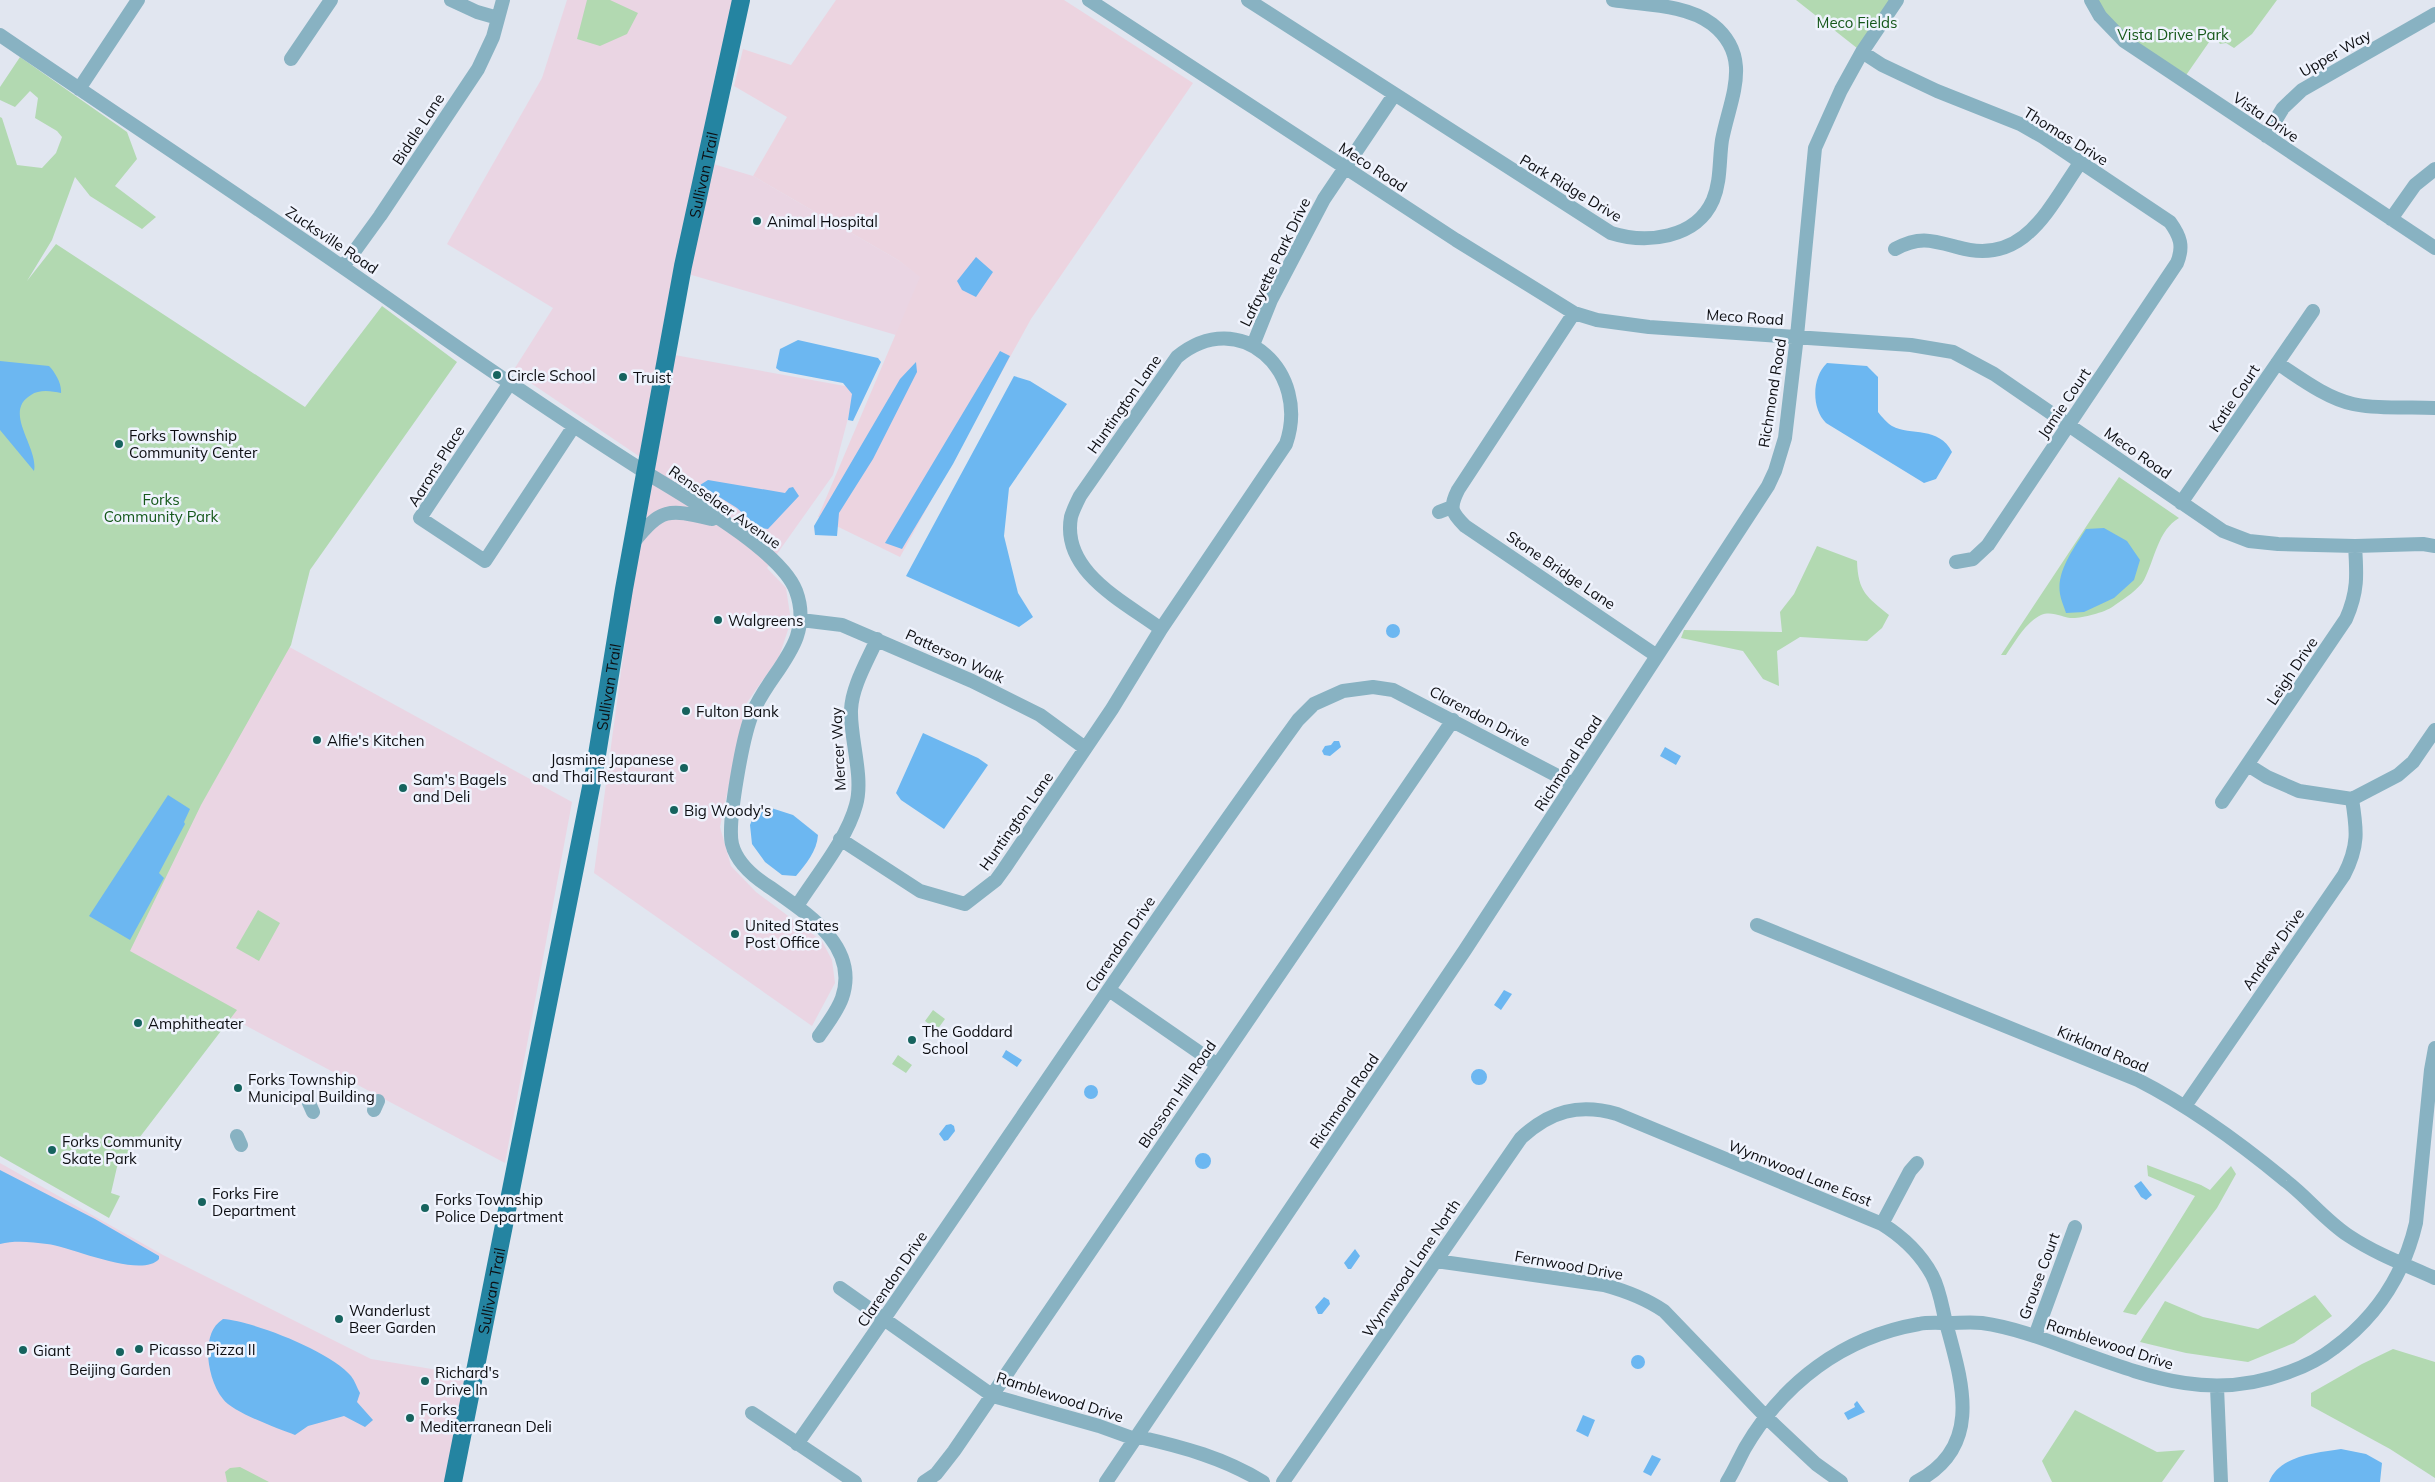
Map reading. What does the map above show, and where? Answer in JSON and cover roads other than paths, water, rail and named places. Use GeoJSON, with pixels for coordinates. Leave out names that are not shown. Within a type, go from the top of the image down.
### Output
{"type":"FeatureCollection","features":[{"type":"Feature","properties":{"kind":"main road","name":"Sullivan Trail"},"geometry":{"type":"LineString","coordinates":[[453,1482],[595,767],[645,472],[683,264],[741,0]]}},
{"type":"Feature","properties":{"kind":"street"},"geometry":{"type":"LineString","coordinates":[[79,88],[138,0]]}},
{"type":"Feature","properties":{"kind":"street"},"geometry":{"type":"LineString","coordinates":[[291,59],[331,0]]}},
{"type":"Feature","properties":{"kind":"street"},"geometry":{"type":"LineString","coordinates":[[451,0],[477,12],[498,18]]}},
{"type":"Feature","properties":{"kind":"street","name":"Biddle Lane"},"geometry":{"type":"LineString","coordinates":[[343,267],[380,216],[478,69],[486,54],[504,0]]}},
{"type":"Feature","properties":{"kind":"street","name":"Meco Road"},"geometry":{"type":"LineString","coordinates":[[1089,0],[1456,240],[1574,313],[1597,320],[1649,327],[1911,345],[1953,352],[1994,374],[2223,531],[2249,541],[2278,544],[2355,546],[2423,544],[2435,546]]}},
{"type":"Feature","properties":{"kind":"street","name":"Park Ridge Drive"},"geometry":{"type":"LineString","coordinates":[[1248,0],[1610,233],[1628,239],[1668,236],[1685,230],[1701,218],[1712,201],[1717,184],[1722,140],[1737,76],[1737,63],[1725,37],[1712,24],[1693,13],[1613,0]]}},
{"type":"Feature","properties":{"kind":"street","name":"Richmond Road"},"geometry":{"type":"LineString","coordinates":[[1106,1482],[1465,950],[1768,486],[1775,471],[1785,438],[1798,336],[1815,148],[1841,90],[1862,52],[1897,0]]}},
{"type":"Feature","properties":{"kind":"street","name":"Vista Drive"},"geometry":{"type":"LineString","coordinates":[[2090,0],[2100,16],[2124,41],[2435,248]]}},
{"type":"Feature","properties":{"kind":"street","name":"Upper Way"},"geometry":{"type":"LineString","coordinates":[[2266,136],[2284,108],[2302,90],[2435,14]]}},
{"type":"Feature","properties":{"kind":"street","name":"Zucksville Road"},"geometry":{"type":"LineString","coordinates":[[0,35],[343,267],[510,383],[645,472]]}},
{"type":"Feature","properties":{"kind":"street","name":"Thomas Drive"},"geometry":{"type":"LineString","coordinates":[[1862,52],[1882,65],[1929,87],[2020,124],[2043,137],[2170,222],[2177,231],[2182,244]]}},
{"type":"Feature","properties":{"kind":"street","name":"Lafayette Park Drive"},"geometry":{"type":"LineString","coordinates":[[1253,345],[1271,300],[1298,245],[1324,199],[1394,94]]}},
{"type":"Feature","properties":{"kind":"street"},"geometry":{"type":"LineString","coordinates":[[1895,249],[1910,241],[1930,240],[1962,249],[1990,252],[2017,242],[2032,232],[2080,163]]}},
{"type":"Feature","properties":{"kind":"street"},"geometry":{"type":"LineString","coordinates":[[2391,219],[2415,185],[2435,169]]}},
{"type":"Feature","properties":{"kind":"street","name":"Jamie Court"},"geometry":{"type":"LineString","coordinates":[[1956,562],[1973,559],[1985,549],[2177,263],[2182,244]]}},
{"type":"Feature","properties":{"kind":"street","name":"Katie Court"},"geometry":{"type":"LineString","coordinates":[[2181,503],[2313,311]]}},
{"type":"Feature","properties":{"kind":"street"},"geometry":{"type":"LineString","coordinates":[[1439,512],[1452,507],[1452,502],[1458,490],[1574,313]]}},
{"type":"Feature","properties":{"kind":"street","name":"Huntington Lane"},"geometry":{"type":"LineString","coordinates":[[840,839],[920,891],[965,904],[996,880],[1085,748],[1161,629],[1286,444],[1293,410],[1290,390],[1268,357],[1253,345],[1241,341],[1214,340],[1200,343],[1177,357],[1080,496],[1071,517],[1071,539],[1085,572],[1097,583],[1161,629]]}},
{"type":"Feature","properties":{"kind":"street"},"geometry":{"type":"LineString","coordinates":[[2277,363],[2318,388],[2352,404],[2372,407],[2435,408]]}},
{"type":"Feature","properties":{"kind":"street","name":"Aarons Place"},"geometry":{"type":"LineString","coordinates":[[510,383],[420,518],[485,561],[574,426]]}},
{"type":"Feature","properties":{"kind":"street","name":"Rensselaer Avenue"},"geometry":{"type":"LineString","coordinates":[[645,472],[720,520],[781,568],[796,590],[801,620],[792,649],[753,712],[744,739],[731,817],[731,839],[733,850],[752,876],[797,906],[827,932],[844,965],[845,981],[843,995],[836,1010],[818,1036]]}},
{"type":"Feature","properties":{"kind":"street","name":"Stone Bridge Lane"},"geometry":{"type":"LineString","coordinates":[[1452,507],[1453,512],[1466,526],[1657,656]]}},
{"type":"Feature","properties":{"kind":"street"},"geometry":{"type":"LineString","coordinates":[[633,543],[650,522],[663,514],[681,512],[720,520]]}},
{"type":"Feature","properties":{"kind":"street","name":"Leigh Drive"},"geometry":{"type":"LineString","coordinates":[[2222,802],[2346,618],[2354,601],[2357,584],[2355,546]]}},
{"type":"Feature","properties":{"kind":"street","name":"Patterson Walk"},"geometry":{"type":"LineString","coordinates":[[801,620],[842,625],[878,639],[1022,705],[1040,715],[1085,748]]}},
{"type":"Feature","properties":{"kind":"street","name":"Mercer Way"},"geometry":{"type":"LineString","coordinates":[[797,906],[840,839],[857,804],[858,787],[851,710],[853,696],[878,639]]}},
{"type":"Feature","properties":{"kind":"street","name":"Clarendon Drive"},"geometry":{"type":"LineString","coordinates":[[797,1444],[885,1319],[1200,855],[1298,720],[1314,704],[1327,696],[1358,688],[1394,690],[1574,784]]}},
{"type":"Feature","properties":{"kind":"street","name":"Blossom Hill Road"},"geometry":{"type":"LineString","coordinates":[[924,1482],[936,1474],[944,1464],[992,1396],[1216,1064],[1453,720]]}},
{"type":"Feature","properties":{"kind":"street"},"geometry":{"type":"LineString","coordinates":[[2248,765],[2268,777],[2299,791],[2352,799],[2398,774],[2413,762],[2435,730]]}},
{"type":"Feature","properties":{"kind":"street","name":"Andrew Drive"},"geometry":{"type":"LineString","coordinates":[[2185,1106],[2352,861],[2358,833],[2352,799]]}},
{"type":"Feature","properties":{"kind":"street","name":"Kirkland Road"},"geometry":{"type":"LineString","coordinates":[[1757,925],[2138,1080],[2185,1106],[2287,1181],[2347,1235],[2366,1247],[2435,1278]]}},
{"type":"Feature","properties":{"kind":"street"},"geometry":{"type":"LineString","coordinates":[[1109,990],[1216,1064]]}},
{"type":"Feature","properties":{"kind":"street","name":"Ramblewood Drive"},"geometry":{"type":"LineString","coordinates":[[1727,1482],[1744,1449],[1766,1418],[1791,1388],[1827,1358],[1843,1349],[1904,1327],[1921,1323],[1982,1323],[2034,1336],[2141,1374],[2191,1386],[2217,1387],[2256,1384],[2306,1366],[2327,1354],[2372,1314],[2391,1288],[2403,1264],[2416,1223],[2431,1070],[2435,1048]]}},
{"type":"Feature","properties":{"kind":"street","name":"Wynnwood Lane North"},"geometry":{"type":"LineString","coordinates":[[1283,1482],[1521,1138],[1552,1114],[1574,1109],[1591,1109]]}},
{"type":"Feature","properties":{"kind":"street","name":"Wynnwood Lane East"},"geometry":{"type":"LineString","coordinates":[[1591,1109],[1617,1114],[1882,1224],[1906,1240],[1932,1274],[1937,1284],[1962,1386],[1964,1412],[1962,1425],[1953,1448],[1938,1467],[1916,1482]]}},
{"type":"Feature","properties":{"kind":"street"},"geometry":{"type":"LineString","coordinates":[[1882,1224],[1910,1170],[1917,1163]]}},
{"type":"Feature","properties":{"kind":"street","name":"Grouse Court"},"geometry":{"type":"LineString","coordinates":[[2034,1336],[2074,1227]]}},
{"type":"Feature","properties":{"kind":"street","name":"Fernwood Drive"},"geometry":{"type":"LineString","coordinates":[[1436,1261],[1604,1285],[1626,1291],[1649,1301],[1664,1311],[1766,1418],[1816,1464],[1841,1482]]}},
{"type":"Feature","properties":{"kind":"street","name":"Ramblewood Drive"},"geometry":{"type":"LineString","coordinates":[[840,1288],[992,1396],[1099,1426],[1135,1439],[1139,1437],[1179,1446],[1215,1457],[1263,1482]]}},
{"type":"Feature","properties":{"kind":"street"},"geometry":{"type":"LineString","coordinates":[[2217,1387],[2221,1482]]}},
{"type":"Feature","properties":{"kind":"street"},"geometry":{"type":"LineString","coordinates":[[752,1413],[855,1482]]}},
{"type":"Feature","properties":{"kind":"water"},"geometry":{"type":"Polygon","coordinates":[[[976,257],[993,272],[976,297],[962,290],[957,281],[976,257]]]}},
{"type":"Feature","properties":{"kind":"water"},"geometry":{"type":"Polygon","coordinates":[[[798,340],[878,358],[881,362],[853,421],[848,420],[852,394],[843,383],[780,371],[776,368],[780,349],[798,340]]]}},
{"type":"Feature","properties":{"kind":"water"},"geometry":{"type":"Polygon","coordinates":[[[1000,351],[1010,356],[953,464],[902,549],[885,543],[1000,351]]]}},
{"type":"Feature","properties":{"kind":"water"},"geometry":{"type":"Polygon","coordinates":[[[0,361],[49,366],[59,382],[61,393],[42,391],[34,393],[23,402],[20,411],[23,430],[32,451],[34,471],[0,430],[0,361]]]}},
{"type":"Feature","properties":{"kind":"water"},"geometry":{"type":"Polygon","coordinates":[[[916,362],[917,372],[873,459],[839,513],[837,536],[815,535],[814,526],[900,379],[916,362]]]}},
{"type":"Feature","properties":{"kind":"water"},"geometry":{"type":"Polygon","coordinates":[[[1827,363],[1867,366],[1878,377],[1878,412],[1886,422],[1900,429],[1932,435],[1940,438],[1946,444],[1952,452],[1936,479],[1924,483],[1826,423],[1818,409],[1815,393],[1818,376],[1827,363]]]}},
{"type":"Feature","properties":{"kind":"water"},"geometry":{"type":"Polygon","coordinates":[[[1014,376],[1030,381],[1067,404],[1009,488],[1004,536],[1018,593],[1033,617],[1019,627],[906,576],[1014,376]]]}},
{"type":"Feature","properties":{"kind":"water"},"geometry":{"type":"Polygon","coordinates":[[[708,480],[785,493],[789,488],[793,487],[799,496],[768,529],[759,528],[737,508],[700,485],[708,480]]]}},
{"type":"Feature","properties":{"kind":"water"},"geometry":{"type":"Polygon","coordinates":[[[2104,528],[2127,541],[2140,560],[2134,580],[2114,598],[2084,612],[2066,613],[2060,596],[2061,577],[2064,568],[2086,529],[2104,528]]]}},
{"type":"Feature","properties":{"kind":"water"},"geometry":{"type":"Polygon","coordinates":[[[1390,624],[1396,624],[1400,631],[1396,638],[1390,638],[1386,634],[1386,628],[1390,624]]]}},
{"type":"Feature","properties":{"kind":"water"},"geometry":{"type":"Polygon","coordinates":[[[923,733],[978,758],[988,765],[944,829],[901,800],[896,793],[923,733]]]}},
{"type":"Feature","properties":{"kind":"water"},"geometry":{"type":"Polygon","coordinates":[[[1334,741],[1339,741],[1341,747],[1330,756],[1324,755],[1322,751],[1325,746],[1331,745],[1334,741]]]}},
{"type":"Feature","properties":{"kind":"water"},"geometry":{"type":"Polygon","coordinates":[[[1665,747],[1681,756],[1676,765],[1660,756],[1665,747]]]}},
{"type":"Feature","properties":{"kind":"water"},"geometry":{"type":"Polygon","coordinates":[[[168,795],[190,809],[184,822],[185,824],[159,873],[164,878],[130,940],[89,916],[168,795]]]}},
{"type":"Feature","properties":{"kind":"water"},"geometry":{"type":"Polygon","coordinates":[[[765,806],[793,815],[818,835],[813,852],[796,876],[782,875],[765,862],[752,844],[750,825],[756,810],[765,806]]]}},
{"type":"Feature","properties":{"kind":"water"},"geometry":{"type":"Polygon","coordinates":[[[1504,990],[1512,994],[1501,1010],[1494,1005],[1504,990]]]}},
{"type":"Feature","properties":{"kind":"water"},"geometry":{"type":"Polygon","coordinates":[[[1006,1050],[1022,1060],[1017,1067],[1002,1057],[1006,1050]]]}},
{"type":"Feature","properties":{"kind":"water"},"geometry":{"type":"Polygon","coordinates":[[[1476,1069],[1482,1069],[1487,1074],[1485,1083],[1476,1085],[1471,1080],[1471,1074],[1476,1069]]]}},
{"type":"Feature","properties":{"kind":"water"},"geometry":{"type":"Polygon","coordinates":[[[1088,1085],[1094,1085],[1098,1092],[1094,1099],[1088,1099],[1084,1095],[1084,1089],[1088,1085]]]}},
{"type":"Feature","properties":{"kind":"water"},"geometry":{"type":"Polygon","coordinates":[[[951,1124],[954,1126],[955,1131],[948,1140],[944,1141],[939,1134],[946,1125],[951,1124]]]}},
{"type":"Feature","properties":{"kind":"water"},"geometry":{"type":"Polygon","coordinates":[[[1203,1153],[1211,1161],[1203,1169],[1195,1161],[1203,1153]]]}},
{"type":"Feature","properties":{"kind":"water"},"geometry":{"type":"Polygon","coordinates":[[[0,1170],[95,1219],[159,1256],[159,1259],[150,1264],[137,1266],[122,1264],[47,1244],[18,1242],[0,1244],[0,1170]]]}},
{"type":"Feature","properties":{"kind":"water"},"geometry":{"type":"Polygon","coordinates":[[[2141,1181],[2152,1195],[2146,1200],[2141,1197],[2134,1186],[2141,1181]]]}},
{"type":"Feature","properties":{"kind":"water"},"geometry":{"type":"Polygon","coordinates":[[[1355,1249],[1360,1256],[1351,1269],[1348,1269],[1344,1263],[1355,1249]]]}},
{"type":"Feature","properties":{"kind":"water"},"geometry":{"type":"Polygon","coordinates":[[[1324,1297],[1329,1300],[1330,1304],[1322,1314],[1318,1314],[1315,1307],[1324,1297]]]}},
{"type":"Feature","properties":{"kind":"water"},"geometry":{"type":"Polygon","coordinates":[[[223,1319],[253,1325],[291,1339],[327,1357],[354,1380],[360,1393],[357,1402],[373,1420],[365,1427],[344,1416],[308,1426],[295,1435],[256,1420],[228,1404],[219,1394],[214,1383],[208,1358],[211,1333],[223,1319]]]}},
{"type":"Feature","properties":{"kind":"water"},"geometry":{"type":"Polygon","coordinates":[[[1635,1355],[1641,1355],[1645,1362],[1641,1369],[1635,1369],[1631,1365],[1631,1359],[1635,1355]]]}},
{"type":"Feature","properties":{"kind":"water"},"geometry":{"type":"Polygon","coordinates":[[[1857,1401],[1865,1412],[1848,1420],[1844,1413],[1855,1407],[1854,1404],[1857,1401]]]}},
{"type":"Feature","properties":{"kind":"water"},"geometry":{"type":"Polygon","coordinates":[[[1583,1415],[1595,1420],[1588,1437],[1576,1431],[1583,1415]]]}},
{"type":"Feature","properties":{"kind":"water"},"geometry":{"type":"Polygon","coordinates":[[[2341,1449],[2366,1454],[2382,1463],[2380,1482],[2269,1482],[2281,1466],[2290,1461],[2310,1454],[2341,1449]]]}},
{"type":"Feature","properties":{"kind":"water"},"geometry":{"type":"Polygon","coordinates":[[[1652,1455],[1661,1459],[1651,1476],[1643,1472],[1652,1455]]]}},
{"type":"Feature","properties":{"kind":"place","name":"Animal Hospital"},"geometry":{"type":"Point","coordinates":[757,221]}},
{"type":"Feature","properties":{"kind":"place","name":"Circle School"},"geometry":{"type":"Point","coordinates":[497,375]}},
{"type":"Feature","properties":{"kind":"place","name":"Truist"},"geometry":{"type":"Point","coordinates":[623,377]}},
{"type":"Feature","properties":{"kind":"place","name":"Forks Township Community Center"},"geometry":{"type":"Point","coordinates":[119,444]}},
{"type":"Feature","properties":{"kind":"place","name":"Walgreens"},"geometry":{"type":"Point","coordinates":[718,620]}},
{"type":"Feature","properties":{"kind":"place","name":"Fulton Bank"},"geometry":{"type":"Point","coordinates":[686,711]}},
{"type":"Feature","properties":{"kind":"place","name":"Alfie's Kitchen"},"geometry":{"type":"Point","coordinates":[317,740]}},
{"type":"Feature","properties":{"kind":"place","name":"Jasmine Japanese and Thai Restaurant"},"geometry":{"type":"Point","coordinates":[684,768]}},
{"type":"Feature","properties":{"kind":"place","name":"Sam's Bagels and Deli"},"geometry":{"type":"Point","coordinates":[403,788]}},
{"type":"Feature","properties":{"kind":"place","name":"Big Woody's"},"geometry":{"type":"Point","coordinates":[674,810]}},
{"type":"Feature","properties":{"kind":"place","name":"United States Post Office"},"geometry":{"type":"Point","coordinates":[735,934]}},
{"type":"Feature","properties":{"kind":"place","name":"Amphitheater"},"geometry":{"type":"Point","coordinates":[138,1023]}},
{"type":"Feature","properties":{"kind":"place","name":"The Goddard School"},"geometry":{"type":"Point","coordinates":[912,1040]}},
{"type":"Feature","properties":{"kind":"place","name":"Forks Township Municipal Building"},"geometry":{"type":"Point","coordinates":[238,1088]}},
{"type":"Feature","properties":{"kind":"place","name":"Forks Community Skate Park"},"geometry":{"type":"Point","coordinates":[52,1150]}},
{"type":"Feature","properties":{"kind":"place","name":"Forks Fire Department"},"geometry":{"type":"Point","coordinates":[202,1202]}},
{"type":"Feature","properties":{"kind":"place","name":"Forks Township Police Department"},"geometry":{"type":"Point","coordinates":[425,1208]}},
{"type":"Feature","properties":{"kind":"place","name":"Wanderlust Beer Garden"},"geometry":{"type":"Point","coordinates":[339,1319]}},
{"type":"Feature","properties":{"kind":"place","name":"Picasso Pizza II"},"geometry":{"type":"Point","coordinates":[139,1349]}},
{"type":"Feature","properties":{"kind":"place","name":"Giant"},"geometry":{"type":"Point","coordinates":[23,1350]}},
{"type":"Feature","properties":{"kind":"place","name":"Beijing Garden"},"geometry":{"type":"Point","coordinates":[120,1352]}},
{"type":"Feature","properties":{"kind":"place","name":"Richard's Drive In"},"geometry":{"type":"Point","coordinates":[425,1381]}},
{"type":"Feature","properties":{"kind":"place","name":"Forks Mediterranean Deli"},"geometry":{"type":"Point","coordinates":[410,1418]}},
{"type":"Feature","properties":{"kind":"park label","name":"Meco Fields"},"geometry":{"type":"Point","coordinates":[1857,22]}},
{"type":"Feature","properties":{"kind":"park label","name":"Vista Drive Park"},"geometry":{"type":"Point","coordinates":[2173,34]}},
{"type":"Feature","properties":{"kind":"park label","name":"Forks Community Park"},"geometry":{"type":"Point","coordinates":[161,508]}}]}
